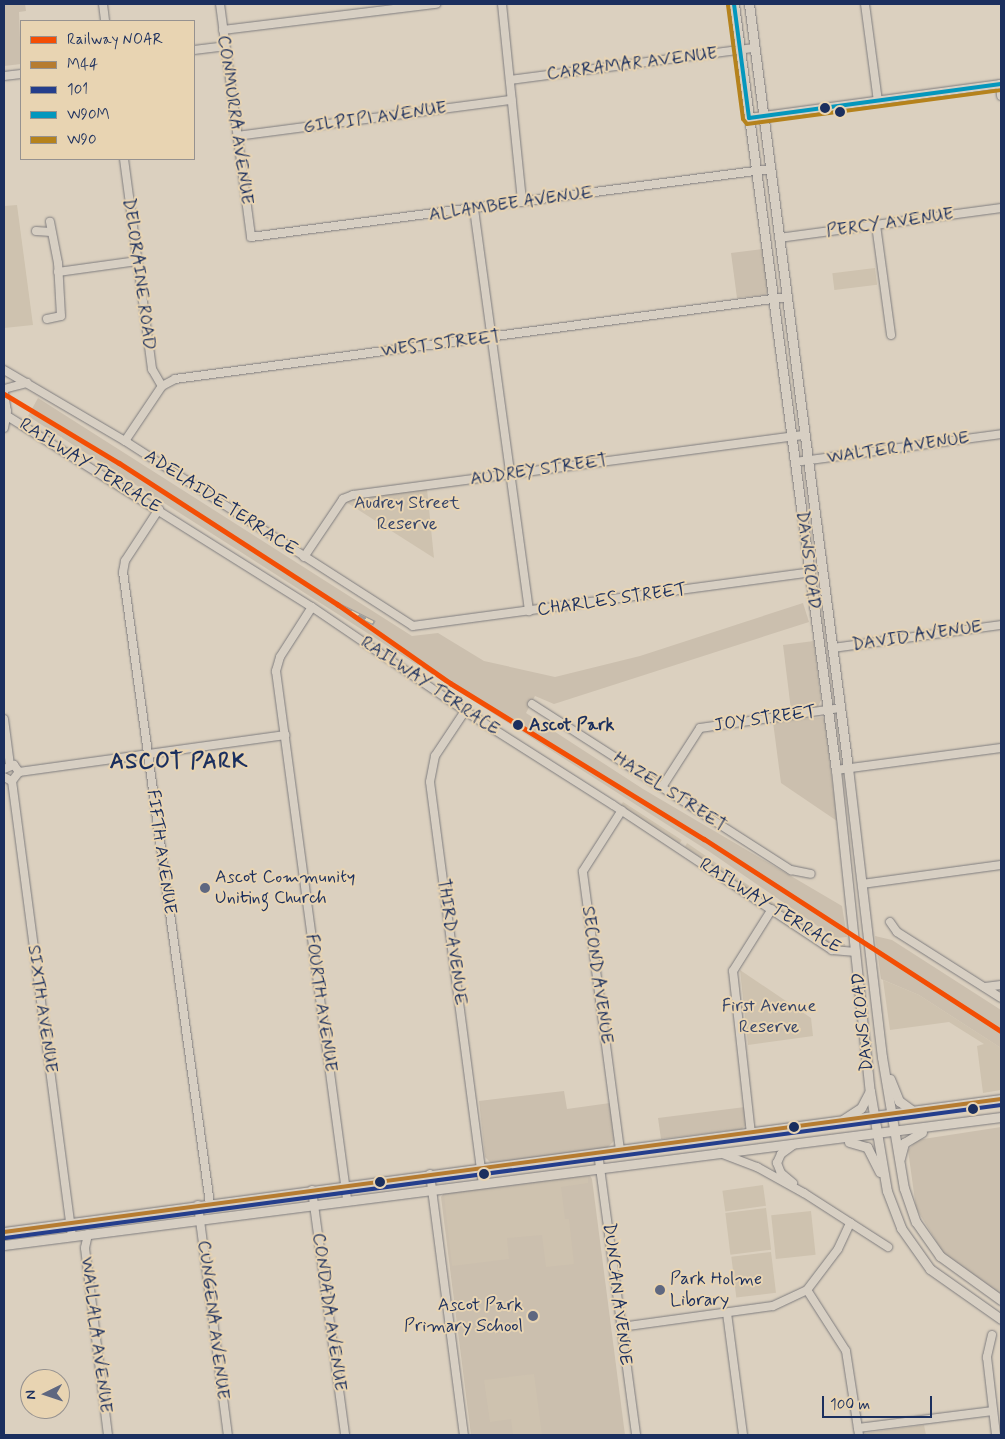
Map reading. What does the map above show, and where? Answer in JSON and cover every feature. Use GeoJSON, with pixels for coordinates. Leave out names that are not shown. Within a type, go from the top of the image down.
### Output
{"type":"FeatureCollection","features":[{"type":"Feature","properties":{"kind":"main road","name":"DAWS ROAD"},"geometry":{"type":"LineString","coordinates":[[734,4],[836,770],[870,1091],[887,1191]]}},
{"type":"Feature","properties":{"kind":"main road","name":"DAWS ROAD"},"geometry":{"type":"LineString","coordinates":[[748,4],[848,768],[882,1057],[900,1166],[908,1202],[926,1239],[940,1256],[1001,1300]]}},
{"type":"Feature","properties":{"kind":"main road"},"geometry":{"type":"LineString","coordinates":[[882,1057],[899,1101],[914,1112]]}},
{"type":"Feature","properties":{"kind":"main road"},"geometry":{"type":"LineString","coordinates":[[840,1122],[861,1108],[870,1091]]}},
{"type":"Feature","properties":{"kind":"main road"},"geometry":{"type":"LineString","coordinates":[[4,1232],[430,1174],[751,1134],[1001,1099]]}},
{"type":"Feature","properties":{"kind":"main road"},"geometry":{"type":"LineString","coordinates":[[4,1245],[600,1166],[714,1152],[834,1141],[1001,1117]]}},
{"type":"Feature","properties":{"kind":"main road"},"geometry":{"type":"LineString","coordinates":[[900,1166],[904,1143],[937,1127]]}},
{"type":"Feature","properties":{"kind":"main road"},"geometry":{"type":"LineString","coordinates":[[834,1141],[867,1147],[901,1228],[930,1269],[1001,1319]]}},
{"type":"Feature","properties":{"kind":"street"},"geometry":{"type":"LineString","coordinates":[[103,4],[105,20]]}},
{"type":"Feature","properties":{"kind":"street","name":"CONMURRA AVENUE"},"geometry":{"type":"LineString","coordinates":[[220,4],[251,237]]}},
{"type":"Feature","properties":{"kind":"street"},"geometry":{"type":"LineString","coordinates":[[223,30],[436,4]]}},
{"type":"Feature","properties":{"kind":"street"},"geometry":{"type":"LineString","coordinates":[[502,4],[522,202]]}},
{"type":"Feature","properties":{"kind":"street"},"geometry":{"type":"LineString","coordinates":[[865,4],[878,101]]}},
{"type":"Feature","properties":{"kind":"street"},"geometry":{"type":"LineString","coordinates":[[195,50],[225,46]]}},
{"type":"Feature","properties":{"kind":"street","name":"CARRAMAR AVENUE"},"geometry":{"type":"LineString","coordinates":[[510,80],[754,48]]}},
{"type":"Feature","properties":{"kind":"street"},"geometry":{"type":"LineString","coordinates":[[4,76],[20,74]]}},
{"type":"Feature","properties":{"kind":"street"},"geometry":{"type":"LineString","coordinates":[[749,118],[1000,84],[1001,96]]}},
{"type":"Feature","properties":{"kind":"street","name":"GILPIPI AVENUE"},"geometry":{"type":"LineString","coordinates":[[237,136],[512,100]]}},
{"type":"Feature","properties":{"kind":"street","name":"DELORAINE ROAD"},"geometry":{"type":"LineString","coordinates":[[124,160],[152,369],[162,386]]}},
{"type":"Feature","properties":{"kind":"street","name":"ALLAMBEE AVENUE"},"geometry":{"type":"LineString","coordinates":[[251,237],[770,169]]}},
{"type":"Feature","properties":{"kind":"street","name":"PERCY AVENUE"},"geometry":{"type":"LineString","coordinates":[[779,238],[1001,208]]}},
{"type":"Feature","properties":{"kind":"street"},"geometry":{"type":"LineString","coordinates":[[474,209],[529,611]]}},
{"type":"Feature","properties":{"kind":"street"},"geometry":{"type":"LineString","coordinates":[[47,319],[60,316],[58,272],[50,222]]}},
{"type":"Feature","properties":{"kind":"street"},"geometry":{"type":"LineString","coordinates":[[876,225],[891,335]]}},
{"type":"Feature","properties":{"kind":"street"},"geometry":{"type":"LineString","coordinates":[[36,231],[51,232]]}},
{"type":"Feature","properties":{"kind":"street"},"geometry":{"type":"LineString","coordinates":[[58,272],[137,261]]}},
{"type":"Feature","properties":{"kind":"street","name":"WEST STREET"},"geometry":{"type":"LineString","coordinates":[[162,386],[184,378],[787,297]]}},
{"type":"Feature","properties":{"kind":"street","name":"ADELAIDE TERRACE"},"geometry":{"type":"LineString","coordinates":[[4,370],[125,441],[413,626]]}},
{"type":"Feature","properties":{"kind":"street"},"geometry":{"type":"LineString","coordinates":[[4,389],[27,383]]}},
{"type":"Feature","properties":{"kind":"street"},"geometry":{"type":"LineString","coordinates":[[125,441],[162,386]]}},
{"type":"Feature","properties":{"kind":"street"},"geometry":{"type":"LineString","coordinates":[[4,393],[4,428]]}},
{"type":"Feature","properties":{"kind":"street","name":"RAILWAY TERRACE"},"geometry":{"type":"LineString","coordinates":[[5,415],[159,509],[312,607],[465,711],[622,810],[832,950],[856,952]]}},
{"type":"Feature","properties":{"kind":"street","name":"WALTER AVENUE"},"geometry":{"type":"LineString","coordinates":[[795,462],[1001,434]]}},
{"type":"Feature","properties":{"kind":"street","name":"AUDREY STREET"},"geometry":{"type":"LineString","coordinates":[[304,556],[343,499],[353,495],[805,435]]}},
{"type":"Feature","properties":{"kind":"street","name":"FIFTH AVENUE"},"geometry":{"type":"LineString","coordinates":[[159,509],[125,561],[123,572],[210,1204]]}},
{"type":"Feature","properties":{"kind":"street","name":"CHARLES STREET"},"geometry":{"type":"LineString","coordinates":[[413,626],[810,572]]}},
{"type":"Feature","properties":{"kind":"street","name":"FOURTH AVENUE"},"geometry":{"type":"LineString","coordinates":[[312,607],[280,657],[276,671],[347,1199]]}},
{"type":"Feature","properties":{"kind":"street","name":"DAVID AVENUE"},"geometry":{"type":"LineString","coordinates":[[832,648],[1001,625]]}},
{"type":"Feature","properties":{"kind":"street","name":"HAZEL STREET"},"geometry":{"type":"LineString","coordinates":[[532,704],[791,870],[811,874]]}},
{"type":"Feature","properties":{"kind":"street","name":"JOY STREET"},"geometry":{"type":"LineString","coordinates":[[662,787],[700,728],[840,708]]}},
{"type":"Feature","properties":{"kind":"street","name":"THIRD AVENUE"},"geometry":{"type":"LineString","coordinates":[[465,711],[436,756],[430,782],[483,1182]]}},
{"type":"Feature","properties":{"kind":"street"},"geometry":{"type":"LineString","coordinates":[[4,719],[7,767],[16,766],[19,772]]}},
{"type":"Feature","properties":{"kind":"street"},"geometry":{"type":"LineString","coordinates":[[4,776],[12,781],[19,772],[285,735]]}},
{"type":"Feature","properties":{"kind":"street"},"geometry":{"type":"LineString","coordinates":[[836,770],[1001,748]]}},
{"type":"Feature","properties":{"kind":"street","name":"SIXTH AVENUE"},"geometry":{"type":"LineString","coordinates":[[12,781],[72,1236]]}},
{"type":"Feature","properties":{"kind":"street","name":"SECOND AVENUE"},"geometry":{"type":"LineString","coordinates":[[620,1150],[583,871],[622,810]]}},
{"type":"Feature","properties":{"kind":"street"},"geometry":{"type":"LineString","coordinates":[[862,884],[1001,865]]}},
{"type":"Feature","properties":{"kind":"street"},"geometry":{"type":"LineString","coordinates":[[751,1134],[733,972],[772,909]]}},
{"type":"Feature","properties":{"kind":"street"},"geometry":{"type":"LineString","coordinates":[[890,922],[897,932],[1001,998]]}},
{"type":"Feature","properties":{"kind":"street"},"geometry":{"type":"LineString","coordinates":[[985,987],[1001,985]]}},
{"type":"Feature","properties":{"kind":"street"},"geometry":{"type":"LineString","coordinates":[[795,1144],[781,1154],[777,1163],[781,1173],[804,1193]]}},
{"type":"Feature","properties":{"kind":"street"},"geometry":{"type":"LineString","coordinates":[[714,1152],[741,1160],[804,1193],[888,1248]]}},
{"type":"Feature","properties":{"kind":"street","name":"DUNCAN AVENUE"},"geometry":{"type":"LineString","coordinates":[[598,1153],[636,1435]]}},
{"type":"Feature","properties":{"kind":"street"},"geometry":{"type":"LineString","coordinates":[[430,1174],[464,1435]]}},
{"type":"Feature","properties":{"kind":"street","name":"CONDADA AVENUE"},"geometry":{"type":"LineString","coordinates":[[312,1190],[345,1435]]}},
{"type":"Feature","properties":{"kind":"street","name":"CUNGENA AVENUE"},"geometry":{"type":"LineString","coordinates":[[198,1205],[228,1435]]}},
{"type":"Feature","properties":{"kind":"street"},"geometry":{"type":"LineString","coordinates":[[621,1327],[773,1306],[807,1290],[838,1249],[850,1223]]}},
{"type":"Feature","properties":{"kind":"street","name":"WALLALA AVENUE"},"geometry":{"type":"LineString","coordinates":[[88,1234],[84,1248],[108,1435]]}},
{"type":"Feature","properties":{"kind":"street"},"geometry":{"type":"LineString","coordinates":[[807,1290],[846,1351],[859,1432],[993,1411]]}},
{"type":"Feature","properties":{"kind":"street"},"geometry":{"type":"LineString","coordinates":[[727,1313],[743,1435]]}},
{"type":"Feature","properties":{"kind":"street"},"geometry":{"type":"LineString","coordinates":[[992,1335],[987,1357],[996,1435]]}},
{"type":"Feature","properties":{"kind":"shaded area"},"geometry":{"type":"Polygon","coordinates":[[[4,4],[25,4],[26,11],[19,12],[20,64],[4,66],[4,4]]]}},
{"type":"Feature","properties":{"kind":"shaded area"},"geometry":{"type":"Polygon","coordinates":[[[763,249],[768,290],[766,295],[737,298],[731,253],[763,249]]]}},
{"type":"Feature","properties":{"kind":"shaded area"},"geometry":{"type":"Polygon","coordinates":[[[38,398],[412,636],[438,633],[484,661],[555,677],[640,656],[803,603],[809,622],[554,704],[535,696],[526,713],[643,789],[842,906],[847,937],[835,938],[710,852],[28,416],[38,398]]]}},
{"type":"Feature","properties":{"kind":"shaded area"},"geometry":{"type":"Polygon","coordinates":[[[814,641],[821,700],[818,707],[791,710],[783,645],[814,641]]]}},
{"type":"Feature","properties":{"kind":"shaded area"},"geometry":{"type":"Polygon","coordinates":[[[823,717],[837,821],[781,783],[773,722],[823,717]]]}},
{"type":"Feature","properties":{"kind":"shaded area"},"geometry":{"type":"Polygon","coordinates":[[[875,936],[892,940],[1001,1010],[1001,1048],[919,995],[881,979],[875,936]]]}},
{"type":"Feature","properties":{"kind":"shaded area"},"geometry":{"type":"Polygon","coordinates":[[[564,1091],[567,1109],[610,1103],[614,1141],[607,1148],[491,1163],[485,1157],[479,1101],[564,1091]]]}},
{"type":"Feature","properties":{"kind":"shaded area"},"geometry":{"type":"Polygon","coordinates":[[[745,1107],[747,1124],[742,1129],[661,1139],[658,1118],[745,1107]]]}},
{"type":"Feature","properties":{"kind":"shaded area"},"geometry":{"type":"Polygon","coordinates":[[[1001,1127],[1001,1295],[945,1256],[916,1208],[908,1150],[917,1140],[1001,1127]]]}},
{"type":"Feature","properties":{"kind":"shaded area","name":"Ascot Park Primary School"},"geometry":{"type":"Polygon","coordinates":[[[589,1174],[592,1179],[625,1435],[471,1435],[441,1197],[445,1192],[589,1174]]]}},
{"type":"Feature","properties":{"kind":"green space"},"geometry":{"type":"Polygon","coordinates":[[[17,205],[33,325],[4,328],[4,206],[17,205]]]}},
{"type":"Feature","properties":{"kind":"green space"},"geometry":{"type":"Polygon","coordinates":[[[875,268],[877,285],[834,290],[832,273],[875,268]]]}},
{"type":"Feature","properties":{"kind":"green space","name":"Audrey Street Reserve"},"geometry":{"type":"Polygon","coordinates":[[[427,489],[434,558],[346,502],[352,498],[427,489]]]}},
{"type":"Feature","properties":{"kind":"green space"},"geometry":{"type":"Polygon","coordinates":[[[623,802],[682,840],[679,844],[620,806],[623,802]]]}},
{"type":"Feature","properties":{"kind":"green space"},"geometry":{"type":"Polygon","coordinates":[[[687,843],[832,943],[845,944],[846,949],[830,944],[685,847],[687,843]]]}},
{"type":"Feature","properties":{"kind":"green space","name":"First Avenue Reserve"},"geometry":{"type":"Polygon","coordinates":[[[740,970],[811,1018],[813,1036],[748,1045],[740,970]]]}},
{"type":"Feature","properties":{"kind":"green space"},"geometry":{"type":"Polygon","coordinates":[[[883,980],[919,995],[1001,1048],[1001,1090],[983,1093],[977,1046],[984,1044],[949,1022],[890,1030],[883,980]]]}},
{"type":"Feature","properties":{"kind":"green space"},"geometry":{"type":"Polygon","coordinates":[[[588,1175],[588,1183],[561,1187],[565,1219],[569,1219],[574,1264],[546,1267],[542,1235],[507,1238],[509,1259],[452,1266],[444,1195],[588,1175]]]}},
{"type":"Feature","properties":{"kind":"green space"},"geometry":{"type":"Polygon","coordinates":[[[763,1185],[766,1206],[725,1212],[722,1191],[763,1185]]]}},
{"type":"Feature","properties":{"kind":"green space"},"geometry":{"type":"Polygon","coordinates":[[[766,1208],[771,1250],[730,1255],[725,1213],[766,1208]]]}},
{"type":"Feature","properties":{"kind":"green space"},"geometry":{"type":"Polygon","coordinates":[[[811,1211],[816,1255],[776,1259],[771,1215],[811,1211]]]}},
{"type":"Feature","properties":{"kind":"green space"},"geometry":{"type":"Polygon","coordinates":[[[771,1252],[776,1293],[736,1298],[731,1257],[771,1252]]]}},
{"type":"Feature","properties":{"kind":"green space"},"geometry":{"type":"Polygon","coordinates":[[[534,1374],[542,1435],[513,1435],[511,1419],[490,1422],[484,1380],[534,1374]]]}},
{"type":"Feature","properties":{"kind":"green space"},"geometry":{"type":"Polygon","coordinates":[[[924,1425],[926,1435],[865,1435],[865,1433],[924,1425]]]}},
{"type":"Feature","properties":{"kind":"railway"},"geometry":{"type":"LineString","coordinates":[[337,604],[375,623]]}},
{"type":"Feature","properties":{"kind":"rail line","name":"NOAR"},"geometry":{"type":"LineString","coordinates":[[4,394],[119,463],[337,604],[450,683],[704,839],[1001,1031]]}},
{"type":"Feature","properties":{"kind":"transit line","name":"W90M"},"geometry":{"type":"LineString","coordinates":[[734,4],[749,118],[1001,84]]}},
{"type":"Feature","properties":{"kind":"transit line","name":"W90"},"geometry":{"type":"LineString","coordinates":[[728,5],[743,119],[747,124],[1001,90]]}},
{"type":"Feature","properties":{"kind":"transit line","name":"M44"},"geometry":{"type":"LineString","coordinates":[[4,1232],[1001,1099]]}},
{"type":"Feature","properties":{"kind":"transit line","name":"101"},"geometry":{"type":"LineString","coordinates":[[5,1238],[1001,1105]]}},
{"type":"Feature","properties":{"kind":"place","name":"Ascot Park"},"geometry":{"type":"Point","coordinates":[518,725]}},
{"type":"Feature","properties":{"kind":"place","name":"Ascot Community Uniting Church"},"geometry":{"type":"Point","coordinates":[205,888]}},
{"type":"Feature","properties":{"kind":"place","name":"Park Holme Library"},"geometry":{"type":"Point","coordinates":[660,1290]}},
{"type":"Feature","properties":{"kind":"place","name":"Ascot Park Primary School"},"geometry":{"type":"Point","coordinates":[533,1316]}},
{"type":"Feature","properties":{"kind":"district","name":"ASCOT PARK"},"geometry":{"type":"Point","coordinates":[179,763]}}]}
